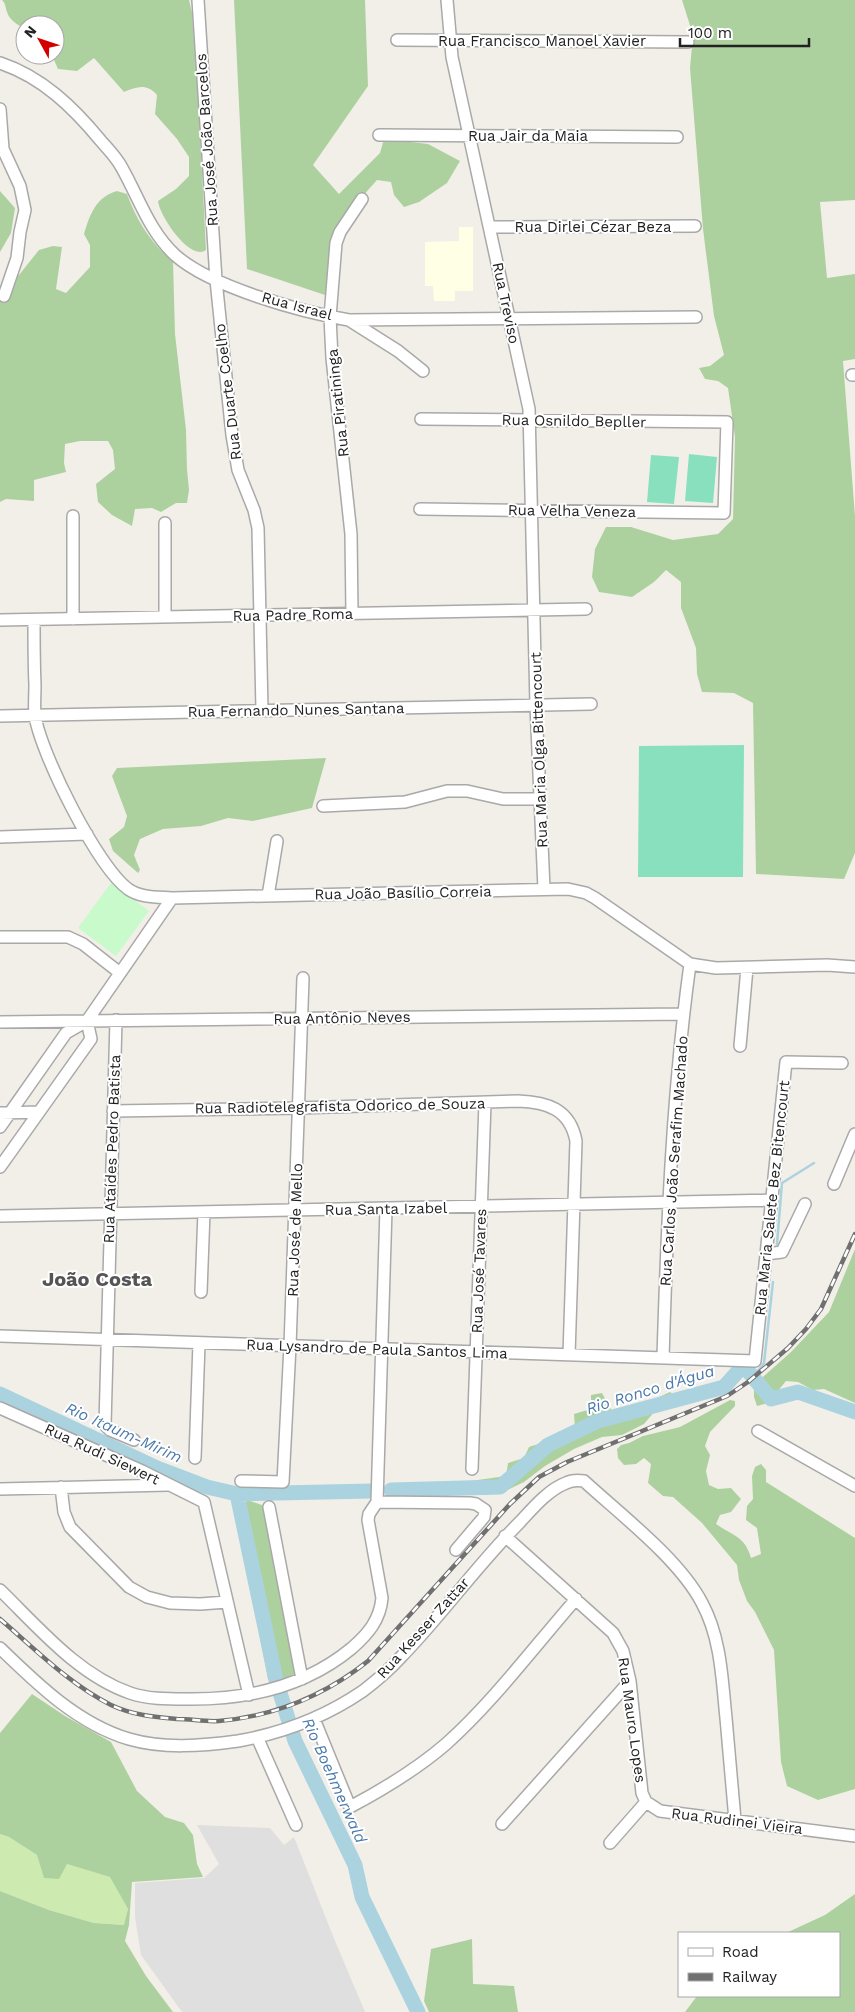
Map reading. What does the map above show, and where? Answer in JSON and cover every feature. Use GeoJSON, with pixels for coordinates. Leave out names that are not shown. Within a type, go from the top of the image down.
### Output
{"type":"FeatureCollection","features":[{"type":"Feature","properties":{"kind":"street","name":"Rua José João Barcelos"},"geometry":{"type":"LineString","coordinates":[[198,0],[216,280]]}},
{"type":"Feature","properties":{"kind":"street","name":"Rua Treviso"},"geometry":{"type":"LineString","coordinates":[[447,0],[450,40],[530,420],[534,611]]}},
{"type":"Feature","properties":{"kind":"street","name":"Rua Francisco Manoel Xavier"},"geometry":{"type":"LineString","coordinates":[[397,40],[688,42]]}},
{"type":"Feature","properties":{"kind":"street","name":"Rua Israel"},"geometry":{"type":"LineString","coordinates":[[0,63],[28,74],[58,95],[88,124],[121,166],[146,217],[158,236],[185,263],[216,280],[247,292],[349,320],[696,318]]}},
{"type":"Feature","properties":{"kind":"street"},"geometry":{"type":"LineString","coordinates":[[0,109],[3,149],[20,186],[26,210],[20,232],[17,258],[4,296]]}},
{"type":"Feature","properties":{"kind":"street","name":"Rua Jair da Maia"},"geometry":{"type":"LineString","coordinates":[[379,135],[677,137]]}},
{"type":"Feature","properties":{"kind":"street","name":"Rua Piratininga"},"geometry":{"type":"LineString","coordinates":[[352,614],[351,534],[332,358],[330,316],[336,243],[340,232],[362,199]]}},
{"type":"Feature","properties":{"kind":"street","name":"Rua Dirlei Cézar Beza"},"geometry":{"type":"LineString","coordinates":[[490,227],[695,226]]}},
{"type":"Feature","properties":{"kind":"street","name":"Rua Duarte Coelho"},"geometry":{"type":"LineString","coordinates":[[216,280],[234,449],[241,480],[257,519],[262,710]]}},
{"type":"Feature","properties":{"kind":"street"},"geometry":{"type":"LineString","coordinates":[[349,320],[393,348],[423,371]]}},
{"type":"Feature","properties":{"kind":"street","name":"Rua Osnildo Bepller"},"geometry":{"type":"LineString","coordinates":[[421,419],[727,422],[724,513]]}},
{"type":"Feature","properties":{"kind":"street","name":"Rua Velha Veneza"},"geometry":{"type":"LineString","coordinates":[[420,509],[724,513]]}},
{"type":"Feature","properties":{"kind":"street"},"geometry":{"type":"LineString","coordinates":[[73,516],[73,619]]}},
{"type":"Feature","properties":{"kind":"street"},"geometry":{"type":"LineString","coordinates":[[165,522],[165,618]]}},
{"type":"Feature","properties":{"kind":"street","name":"Rua Padre Roma"},"geometry":{"type":"LineString","coordinates":[[0,620],[586,610]]}},
{"type":"Feature","properties":{"kind":"street","name":"Rua Maria Olga Bittencourt"},"geometry":{"type":"LineString","coordinates":[[534,611],[544,889]]}},
{"type":"Feature","properties":{"kind":"street","name":"Rua João Basílio Correia"},"geometry":{"type":"LineString","coordinates":[[34,620],[35,715],[57,776],[87,834],[106,866],[129,889],[146,896],[172,898],[568,889],[586,893],[596,898],[690,964],[716,968],[827,964],[855,967]]}},
{"type":"Feature","properties":{"kind":"street","name":"Rua Fernando Nunes Santana"},"geometry":{"type":"LineString","coordinates":[[0,716],[591,704]]}},
{"type":"Feature","properties":{"kind":"street"},"geometry":{"type":"LineString","coordinates":[[324,806],[405,802],[447,791],[467,791],[503,799],[540,798]]}},
{"type":"Feature","properties":{"kind":"street"},"geometry":{"type":"LineString","coordinates":[[0,837],[87,834]]}},
{"type":"Feature","properties":{"kind":"street"},"geometry":{"type":"LineString","coordinates":[[268,896],[277,841]]}},
{"type":"Feature","properties":{"kind":"street"},"geometry":{"type":"LineString","coordinates":[[0,1127],[5,1113],[66,1033],[87,1021],[172,898]]}},
{"type":"Feature","properties":{"kind":"street"},"geometry":{"type":"LineString","coordinates":[[0,937],[68,937],[84,944],[120,973]]}},
{"type":"Feature","properties":{"kind":"street","name":"Rua Carlos João Serafim Machado"},"geometry":{"type":"LineString","coordinates":[[663,1358],[668,1203],[683,1014],[690,964]]}},
{"type":"Feature","properties":{"kind":"street"},"geometry":{"type":"LineString","coordinates":[[740,1046],[746,968]]}},
{"type":"Feature","properties":{"kind":"street","name":"Rua José de Mello"},"geometry":{"type":"LineString","coordinates":[[241,1482],[283,1482],[290,1346],[303,978]]}},
{"type":"Feature","properties":{"kind":"street","name":"Rua Antônio Neves"},"geometry":{"type":"LineString","coordinates":[[0,1022],[683,1014]]}},
{"type":"Feature","properties":{"kind":"street","name":"Rua Ataídes Pedro Batista"},"geometry":{"type":"LineString","coordinates":[[116,1020],[104,1425],[110,1430],[134,1440]]}},
{"type":"Feature","properties":{"kind":"street"},"geometry":{"type":"LineString","coordinates":[[0,1167],[91,1038],[87,1021]]}},
{"type":"Feature","properties":{"kind":"street","name":"Rua Maria Salete Bez Bitencourt"},"geometry":{"type":"LineString","coordinates":[[755,1362],[786,1062],[842,1063]]}},
{"type":"Feature","properties":{"kind":"street","name":"Rua Radiotelegrafista Odorico de Souza"},"geometry":{"type":"LineString","coordinates":[[113,1111],[530,1102],[549,1106],[564,1115],[571,1123],[576,1140],[574,1205]]}},
{"type":"Feature","properties":{"kind":"street","name":"Rua José Tavares"},"geometry":{"type":"LineString","coordinates":[[472,1469],[484,1103]]}},
{"type":"Feature","properties":{"kind":"street"},"geometry":{"type":"LineString","coordinates":[[5,1113],[39,1112]]}},
{"type":"Feature","properties":{"kind":"street"},"geometry":{"type":"LineString","coordinates":[[834,1184],[855,1134]]}},
{"type":"Feature","properties":{"kind":"street","name":"Rua Santa Izabel"},"geometry":{"type":"LineString","coordinates":[[0,1216],[771,1200]]}},
{"type":"Feature","properties":{"kind":"street"},"geometry":{"type":"LineString","coordinates":[[766,1254],[782,1252],[805,1204]]}},
{"type":"Feature","properties":{"kind":"street"},"geometry":{"type":"LineString","coordinates":[[569,1355],[574,1205]]}},
{"type":"Feature","properties":{"kind":"street"},"geometry":{"type":"LineString","coordinates":[[0,1590],[68,1654],[93,1674],[120,1689],[142,1696],[176,1700],[216,1699],[249,1695],[278,1688],[302,1679],[327,1666],[364,1637],[377,1618],[382,1598],[368,1514],[377,1502],[386,1208]]}},
{"type":"Feature","properties":{"kind":"street"},"geometry":{"type":"LineString","coordinates":[[201,1292],[204,1212]]}},
{"type":"Feature","properties":{"kind":"street","name":"Rua Lysandro de Paula Santos Lima"},"geometry":{"type":"LineString","coordinates":[[0,1336],[755,1362]]}},
{"type":"Feature","properties":{"kind":"street"},"geometry":{"type":"LineString","coordinates":[[195,1458],[199,1343]]}},
{"type":"Feature","properties":{"kind":"street","name":"Rua Rudi Siewert"},"geometry":{"type":"LineString","coordinates":[[0,1408],[124,1462],[204,1502],[227,1602]]}},
{"type":"Feature","properties":{"kind":"street"},"geometry":{"type":"LineString","coordinates":[[758,1431],[855,1486]]}},
{"type":"Feature","properties":{"kind":"street","name":"Rua Kesser Zattar"},"geometry":{"type":"LineString","coordinates":[[0,1648],[26,1673],[66,1706],[96,1725],[119,1736],[140,1742],[181,1746],[218,1743],[283,1731],[314,1719],[362,1691],[388,1670],[506,1536],[549,1494],[565,1483],[577,1480],[584,1481],[664,1554],[689,1583],[703,1604],[714,1634],[720,1661],[735,1820]]}},
{"type":"Feature","properties":{"kind":"street"},"geometry":{"type":"LineString","coordinates":[[0,1489],[169,1485]]}},
{"type":"Feature","properties":{"kind":"street"},"geometry":{"type":"LineString","coordinates":[[61,1488],[64,1512],[70,1527],[129,1587],[147,1597],[170,1603],[200,1604],[227,1602],[249,1695]]}},
{"type":"Feature","properties":{"kind":"street"},"geometry":{"type":"LineString","coordinates":[[377,1502],[464,1502],[481,1506],[485,1510],[484,1517],[456,1550]]}},
{"type":"Feature","properties":{"kind":"street"},"geometry":{"type":"LineString","coordinates":[[269,1507],[302,1679]]}},
{"type":"Feature","properties":{"kind":"street","name":"Rua Mauro Lopes"},"geometry":{"type":"LineString","coordinates":[[506,1536],[603,1622],[619,1642],[627,1664],[630,1680],[642,1793],[646,1802]]}},
{"type":"Feature","properties":{"kind":"street"},"geometry":{"type":"LineString","coordinates":[[314,1719],[350,1807],[403,1776],[446,1744],[480,1709],[576,1599]]}},
{"type":"Feature","properties":{"kind":"street"},"geometry":{"type":"LineString","coordinates":[[502,1824],[630,1680]]}},
{"type":"Feature","properties":{"kind":"street"},"geometry":{"type":"LineString","coordinates":[[257,1737],[296,1825]]}},
{"type":"Feature","properties":{"kind":"street"},"geometry":{"type":"LineString","coordinates":[[610,1843],[646,1802]]}},
{"type":"Feature","properties":{"kind":"street","name":"Rua Rudinei Vieira"},"geometry":{"type":"LineString","coordinates":[[646,1802],[660,1811],[855,1836]]}},
{"type":"Feature","properties":{"kind":"shaded area"},"geometry":{"type":"Polygon","coordinates":[[[459,227],[473,227],[473,291],[455,291],[455,301],[434,301],[433,286],[425,286],[425,242],[459,241],[459,227]]]}},
{"type":"Feature","properties":{"kind":"shaded area"},"geometry":{"type":"Polygon","coordinates":[[[197,1825],[270,1828],[284,1845],[294,1837],[365,2012],[182,2012],[141,1955],[135,1917],[135,1883],[204,1878],[219,1864],[197,1825]]]}},
{"type":"Feature","properties":{"kind":"green space"},"geometry":{"type":"Polygon","coordinates":[[[2,0],[189,0],[192,13],[206,250],[199,252],[184,243],[169,226],[160,208],[158,201],[176,189],[189,176],[189,157],[177,139],[155,114],[157,95],[145,87],[124,92],[94,58],[77,71],[58,69],[56,65],[65,65],[65,15],[15,15],[15,23],[7,12],[2,0]]]}},
{"type":"Feature","properties":{"kind":"green space"},"geometry":{"type":"Polygon","coordinates":[[[234,0],[365,0],[368,86],[313,165],[339,194],[380,153],[384,139],[428,144],[460,161],[447,183],[419,202],[404,207],[394,195],[391,182],[377,180],[361,198],[337,232],[331,297],[247,269],[234,0]]]}},
{"type":"Feature","properties":{"kind":"green space"},"geometry":{"type":"Polygon","coordinates":[[[682,0],[855,0],[855,200],[820,202],[827,278],[855,274],[855,359],[843,361],[855,516],[855,853],[844,879],[756,874],[753,703],[734,693],[702,692],[697,674],[696,648],[681,608],[681,582],[666,570],[654,582],[632,597],[599,592],[592,577],[595,549],[606,527],[631,527],[673,540],[718,534],[733,519],[735,437],[728,388],[718,381],[705,379],[699,368],[710,366],[724,355],[714,316],[703,229],[690,68],[693,35],[682,0]]]}},
{"type":"Feature","properties":{"kind":"green space"},"geometry":{"type":"Polygon","coordinates":[[[0,191],[15,208],[11,233],[0,252],[0,191]]]}},
{"type":"Feature","properties":{"kind":"green space"},"geometry":{"type":"Polygon","coordinates":[[[117,191],[127,194],[135,213],[151,239],[173,261],[175,334],[186,430],[189,490],[187,503],[176,503],[161,512],[152,508],[135,509],[132,526],[112,515],[98,502],[96,484],[115,469],[113,450],[108,441],[80,441],[65,444],[64,463],[66,472],[34,480],[34,501],[6,499],[0,502],[0,292],[9,279],[19,275],[39,250],[53,246],[62,247],[56,289],[66,293],[90,267],[90,245],[84,234],[95,207],[104,197],[117,191]]]}},
{"type":"Feature","properties":{"kind":"green space"},"geometry":{"type":"Polygon","coordinates":[[[689,454],[717,457],[713,503],[685,501],[689,454]]]}},
{"type":"Feature","properties":{"kind":"green space"},"geometry":{"type":"Polygon","coordinates":[[[651,455],[679,457],[674,504],[647,502],[651,455]]]}},
{"type":"Feature","properties":{"kind":"green space"},"geometry":{"type":"Polygon","coordinates":[[[744,745],[743,877],[638,877],[639,746],[744,745]]]}},
{"type":"Feature","properties":{"kind":"green space"},"geometry":{"type":"Polygon","coordinates":[[[326,758],[312,808],[253,821],[228,818],[201,826],[163,829],[140,839],[134,855],[140,870],[138,873],[113,851],[109,839],[124,827],[127,816],[112,776],[117,768],[326,758]]]}},
{"type":"Feature","properties":{"kind":"green space"},"geometry":{"type":"Polygon","coordinates":[[[111,883],[149,911],[116,956],[78,928],[111,883]]]}},
{"type":"Feature","properties":{"kind":"green space"},"geometry":{"type":"Polygon","coordinates":[[[855,1249],[855,1403],[824,1389],[813,1390],[798,1382],[786,1381],[768,1403],[757,1406],[754,1397],[754,1385],[791,1352],[829,1312],[855,1249]]]}},
{"type":"Feature","properties":{"kind":"green space"},"geometry":{"type":"Polygon","coordinates":[[[670,1392],[675,1396],[670,1406],[655,1411],[644,1424],[622,1435],[602,1437],[574,1449],[545,1466],[524,1482],[499,1494],[396,1494],[400,1486],[449,1484],[506,1476],[508,1463],[524,1458],[529,1447],[560,1437],[575,1428],[574,1414],[591,1409],[591,1395],[602,1393],[612,1411],[627,1410],[633,1404],[644,1404],[670,1392]]]}},
{"type":"Feature","properties":{"kind":"green space"},"geometry":{"type":"Polygon","coordinates":[[[730,1400],[735,1401],[735,1406],[710,1432],[705,1446],[710,1455],[706,1471],[709,1485],[718,1489],[731,1488],[741,1499],[731,1512],[720,1515],[716,1524],[738,1537],[745,1545],[751,1558],[761,1554],[757,1528],[746,1520],[747,1506],[753,1499],[752,1476],[755,1467],[761,1464],[766,1470],[766,1482],[855,1538],[855,1789],[818,1800],[787,1786],[781,1762],[774,1650],[755,1612],[747,1601],[739,1580],[737,1565],[702,1523],[673,1497],[663,1496],[648,1483],[651,1464],[644,1458],[636,1464],[624,1465],[618,1458],[617,1449],[621,1445],[643,1436],[680,1427],[730,1400]]]}},
{"type":"Feature","properties":{"kind":"green space"},"geometry":{"type":"Polygon","coordinates":[[[247,1500],[262,1505],[298,1670],[292,1677],[271,1683],[268,1679],[237,1516],[247,1500]]]}},
{"type":"Feature","properties":{"kind":"green space"},"geometry":{"type":"Polygon","coordinates":[[[32,1694],[65,1716],[111,1742],[137,1791],[165,1817],[184,1823],[193,1835],[197,1864],[203,1877],[132,1882],[129,1925],[125,1941],[146,1976],[173,2012],[0,2012],[0,1891],[49,1910],[94,1923],[124,1925],[128,1909],[110,1877],[67,1864],[59,1879],[44,1878],[37,1855],[9,1837],[0,1834],[0,1733],[32,1694]]]}},
{"type":"Feature","properties":{"kind":"green space"},"geometry":{"type":"Polygon","coordinates":[[[0,1834],[9,1837],[37,1855],[111,1877],[128,1909],[125,1925],[94,1923],[49,1910],[0,1891],[0,1834]]]}},
{"type":"Feature","properties":{"kind":"green space"},"geometry":{"type":"Polygon","coordinates":[[[855,1894],[855,2012],[685,2012],[696,1997],[840,1997],[840,1932],[788,1932],[825,1915],[855,1894]]]}},
{"type":"Feature","properties":{"kind":"green space"},"geometry":{"type":"Polygon","coordinates":[[[472,1939],[473,1984],[514,1986],[518,2012],[429,2012],[424,2001],[431,1949],[472,1939]]]}},
{"type":"Feature","properties":{"kind":"waterway"},"geometry":{"type":"LineString","coordinates":[[777,1244],[782,1183],[814,1163]]}},
{"type":"Feature","properties":{"kind":"waterway"},"geometry":{"type":"LineString","coordinates":[[748,1371],[758,1371],[764,1363],[773,1282]]}},
{"type":"Feature","properties":{"kind":"waterway","name":"Rio Ronco d'Água"},"geometry":{"type":"LineString","coordinates":[[391,1490],[500,1487],[548,1445],[598,1421],[724,1387],[741,1368],[748,1371],[771,1399],[798,1392],[855,1412]]}},
{"type":"Feature","properties":{"kind":"waterway","name":"Rio Itaum-Mirim"},"geometry":{"type":"LineString","coordinates":[[0,1394],[157,1468],[207,1487],[237,1494],[372,1491]]}},
{"type":"Feature","properties":{"kind":"waterway","name":"Rio Boehmerwald"},"geometry":{"type":"LineString","coordinates":[[237,1494],[276,1680],[295,1741],[355,1865],[362,1897],[418,2012]]}},
{"type":"Feature","properties":{"kind":"railway"},"geometry":{"type":"LineString","coordinates":[[0,1619],[81,1687],[111,1705],[135,1713],[168,1718],[219,1721],[279,1709],[316,1694],[368,1661],[510,1504],[539,1477],[567,1462],[727,1396],[748,1382],[788,1348],[821,1309],[855,1234]]}},
{"type":"Feature","properties":{"kind":"district","name":"João Costa"},"geometry":{"type":"Point","coordinates":[97,1279]}}]}
